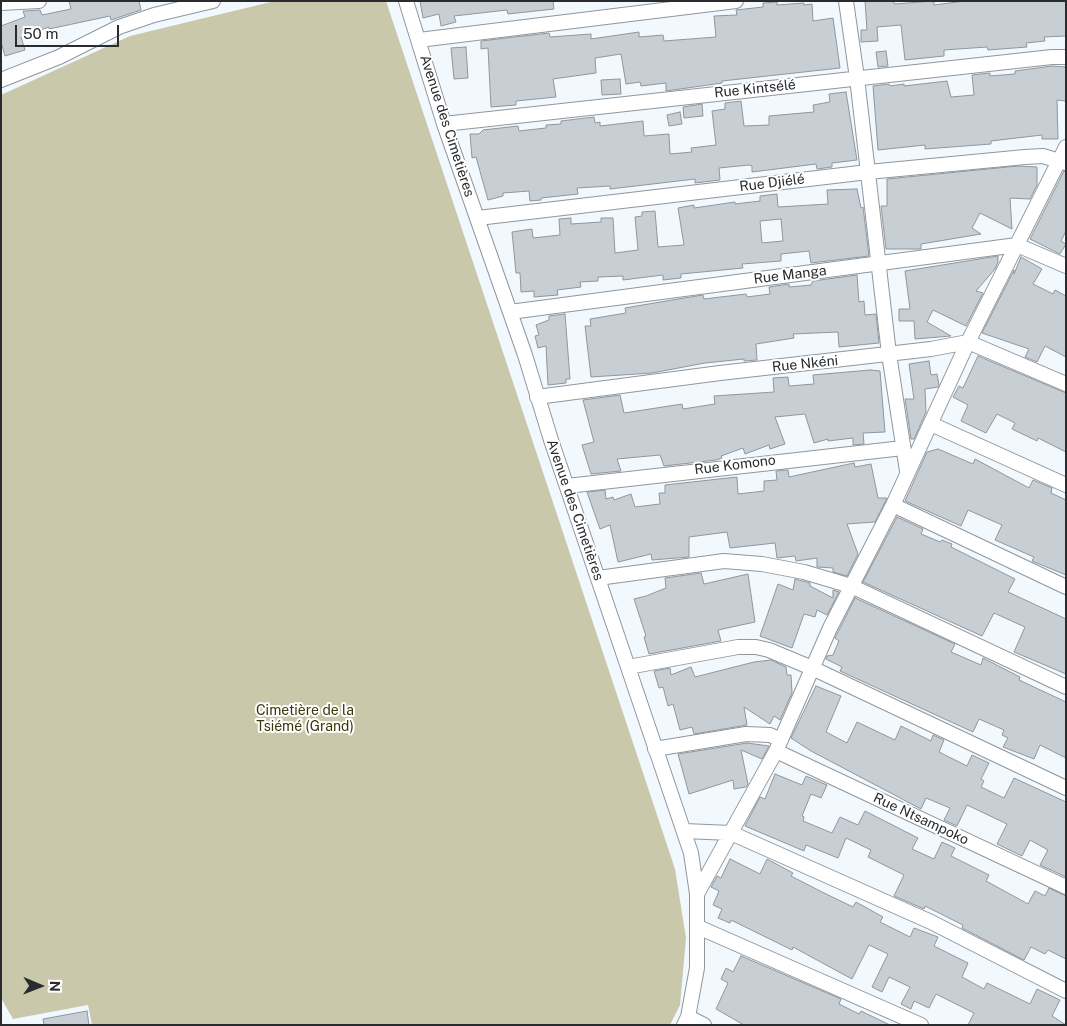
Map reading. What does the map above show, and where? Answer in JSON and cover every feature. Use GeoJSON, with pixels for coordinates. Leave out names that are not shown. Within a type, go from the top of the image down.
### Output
{"type":"FeatureCollection","features":[{"type":"Feature","properties":{"kind":"street"},"geometry":{"type":"LineString","coordinates":[[1,3],[39,1]]}},
{"type":"Feature","properties":{"kind":"street"},"geometry":{"type":"LineString","coordinates":[[1,80],[59,57],[119,26],[154,15],[213,1]]}},
{"type":"Feature","properties":{"kind":"street","name":"Avenue des Cimetières"},"geometry":{"type":"LineString","coordinates":[[406,1],[444,124],[510,312],[692,859],[697,894],[697,968],[686,1021]]}},
{"type":"Feature","properties":{"kind":"street"},"geometry":{"type":"LineString","coordinates":[[419,40],[736,1]]}},
{"type":"Feature","properties":{"kind":"street"},"geometry":{"type":"LineString","coordinates":[[846,1],[858,78],[889,354],[907,471]]}},
{"type":"Feature","properties":{"kind":"street","name":"Rue Kintsélé"},"geometry":{"type":"LineString","coordinates":[[444,124],[1066,57]]}},
{"type":"Feature","properties":{"kind":"street","name":"Rue Djiélé"},"geometry":{"type":"LineString","coordinates":[[478,218],[868,172],[1025,157],[1064,157]]}},
{"type":"Feature","properties":{"kind":"street"},"geometry":{"type":"LineString","coordinates":[[697,894],[779,746],[812,668],[851,586],[893,505],[968,342],[1016,245],[1064,157]]}},
{"type":"Feature","properties":{"kind":"street"},"geometry":{"type":"LineString","coordinates":[[1016,245],[1066,266]]}},
{"type":"Feature","properties":{"kind":"street","name":"Rue Manga"},"geometry":{"type":"LineString","coordinates":[[510,312],[1016,245]]}},
{"type":"Feature","properties":{"kind":"street"},"geometry":{"type":"LineString","coordinates":[[968,342],[1066,384]]}},
{"type":"Feature","properties":{"kind":"street","name":"Rue Nkéni"},"geometry":{"type":"LineString","coordinates":[[537,397],[720,373],[889,354],[968,342]]}},
{"type":"Feature","properties":{"kind":"street"},"geometry":{"type":"LineString","coordinates":[[931,424],[1066,486]]}},
{"type":"Feature","properties":{"kind":"street","name":"Rue Komono"},"geometry":{"type":"LineString","coordinates":[[567,486],[755,463],[903,448]]}},
{"type":"Feature","properties":{"kind":"street"},"geometry":{"type":"LineString","coordinates":[[893,505],[1066,587]]}},
{"type":"Feature","properties":{"kind":"street"},"geometry":{"type":"LineString","coordinates":[[598,578],[724,561],[779,567],[851,586],[1066,687]]}},
{"type":"Feature","properties":{"kind":"street"},"geometry":{"type":"LineString","coordinates":[[628,667],[738,647],[756,646],[812,668],[1066,788]]}},
{"type":"Feature","properties":{"kind":"street","name":"Rue Ntsampoko"},"geometry":{"type":"LineString","coordinates":[[655,749],[746,734],[770,735],[779,746],[1066,887]]}},
{"type":"Feature","properties":{"kind":"street"},"geometry":{"type":"LineString","coordinates":[[684,831],[731,833],[931,922],[1066,991]]}},
{"type":"Feature","properties":{"kind":"street"},"geometry":{"type":"LineString","coordinates":[[698,927],[921,1025]]}},
{"type":"Feature","properties":{"kind":"street"},"geometry":{"type":"LineString","coordinates":[[686,1021],[704,1025]]}},
{"type":"Feature","properties":{"kind":"green space","name":"Cimetière de la Tsiémé (Grand)"},"geometry":{"type":"Polygon","coordinates":[[[275,1],[386,1],[675,869],[686,938],[680,1005],[670,1025],[92,1025],[88,1005],[13,1019],[1,998],[1,95],[130,36],[275,1]]]}},
{"type":"Feature","properties":{"kind":"building"},"geometry":{"type":"Polygon","coordinates":[[[69,1],[139,1],[141,10],[111,20],[110,16],[49,29],[49,27],[21,37],[25,50],[5,56],[1,42],[1,26],[25,17],[23,11],[40,10],[42,15],[71,9],[69,1]]]}},
{"type":"Feature","properties":{"kind":"building"},"geometry":{"type":"Polygon","coordinates":[[[420,1],[553,1],[554,9],[508,14],[507,10],[454,16],[456,22],[441,26],[439,14],[423,18],[420,1]]]}},
{"type":"Feature","properties":{"kind":"building"},"geometry":{"type":"Polygon","coordinates":[[[865,1],[894,1],[894,4],[934,1],[934,5],[965,1],[1066,1],[1066,36],[1044,37],[1045,41],[1026,43],[1027,47],[988,50],[987,47],[944,50],[944,56],[905,60],[901,25],[877,27],[878,41],[861,42],[861,30],[867,30],[865,1]]]}},
{"type":"Feature","properties":{"kind":"building"},"geometry":{"type":"Polygon","coordinates":[[[777,2],[777,5],[812,4],[813,21],[833,18],[840,68],[722,81],[722,83],[666,91],[666,83],[641,86],[640,82],[626,84],[621,54],[595,58],[596,73],[553,79],[556,97],[516,101],[516,105],[491,107],[488,48],[481,49],[481,41],[549,33],[550,37],[591,34],[591,39],[639,32],[639,37],[663,35],[664,41],[716,37],[714,16],[737,15],[736,10],[763,7],[763,3],[777,2]]]}},
{"type":"Feature","properties":{"kind":"building"},"geometry":{"type":"Polygon","coordinates":[[[466,47],[468,78],[454,79],[451,48],[466,47]]]}},
{"type":"Feature","properties":{"kind":"building"},"geometry":{"type":"Polygon","coordinates":[[[886,51],[888,66],[878,67],[876,52],[886,51]]]}},
{"type":"Feature","properties":{"kind":"building"},"geometry":{"type":"Polygon","coordinates":[[[1052,66],[1066,67],[1066,101],[1057,100],[1058,139],[1042,139],[1042,135],[991,141],[991,144],[925,149],[925,145],[878,150],[873,86],[904,84],[904,86],[947,81],[951,97],[974,95],[972,75],[990,73],[990,76],[1015,74],[1015,71],[1052,66]]]}},
{"type":"Feature","properties":{"kind":"building"},"geometry":{"type":"Polygon","coordinates":[[[620,79],[621,94],[602,95],[601,80],[620,79]]]}},
{"type":"Feature","properties":{"kind":"building"},"geometry":{"type":"Polygon","coordinates":[[[846,92],[857,160],[832,163],[832,167],[817,169],[816,164],[752,172],[752,166],[749,165],[719,168],[720,180],[695,183],[695,179],[610,189],[610,186],[577,188],[578,194],[530,201],[529,191],[503,193],[503,196],[488,200],[476,157],[472,158],[470,134],[479,134],[483,130],[518,126],[519,131],[546,128],[546,125],[561,124],[561,121],[594,117],[595,123],[600,122],[600,126],[643,121],[644,136],[669,134],[670,154],[692,152],[691,148],[716,145],[712,111],[725,109],[725,103],[741,101],[744,126],[769,125],[769,116],[814,112],[813,105],[830,102],[829,94],[846,92]]]}},
{"type":"Feature","properties":{"kind":"building"},"geometry":{"type":"Polygon","coordinates":[[[702,104],[703,116],[684,118],[683,107],[702,104]]]}},
{"type":"Feature","properties":{"kind":"building"},"geometry":{"type":"Polygon","coordinates":[[[680,112],[682,124],[669,126],[667,115],[680,112]]]}},
{"type":"Feature","properties":{"kind":"building"},"geometry":{"type":"Polygon","coordinates":[[[1018,166],[1037,167],[1037,185],[1030,199],[1010,198],[1012,229],[980,213],[972,228],[981,234],[921,244],[921,249],[886,249],[881,206],[887,206],[887,179],[1018,166]]]}},
{"type":"Feature","properties":{"kind":"building"},"geometry":{"type":"Polygon","coordinates":[[[1064,171],[1066,172],[1066,231],[1061,241],[1066,244],[1060,254],[1030,239],[1064,171]]]}},
{"type":"Feature","properties":{"kind":"building"},"geometry":{"type":"Polygon","coordinates":[[[857,189],[861,208],[863,207],[869,256],[811,263],[809,251],[781,254],[781,261],[742,264],[743,268],[681,274],[681,278],[663,280],[663,275],[623,280],[623,276],[598,277],[598,281],[580,282],[581,287],[557,290],[558,295],[534,297],[534,291],[521,292],[520,273],[516,273],[512,232],[532,229],[533,238],[560,235],[559,219],[571,218],[571,224],[601,222],[601,218],[613,218],[615,253],[638,250],[635,217],[642,216],[642,212],[655,211],[658,247],[684,245],[678,208],[694,205],[694,208],[735,202],[735,204],[760,201],[760,196],[777,194],[778,207],[828,204],[827,190],[857,189]],[[781,219],[760,221],[762,243],[783,241],[781,219]]]}},
{"type":"Feature","properties":{"kind":"building"},"geometry":{"type":"Polygon","coordinates":[[[998,256],[995,269],[976,291],[983,293],[966,326],[933,310],[927,322],[951,336],[915,339],[914,321],[899,321],[899,309],[910,309],[905,271],[998,256]]]}},
{"type":"Feature","properties":{"kind":"building"},"geometry":{"type":"Polygon","coordinates":[[[1021,257],[1042,269],[1033,284],[1053,294],[1055,290],[1066,296],[1066,357],[1045,346],[1037,362],[1025,357],[1029,349],[982,333],[1014,270],[1014,274],[1021,257]]]}},
{"type":"Feature","properties":{"kind":"building"},"geometry":{"type":"Polygon","coordinates":[[[857,275],[859,302],[864,301],[865,315],[876,314],[879,343],[839,347],[838,332],[793,334],[794,338],[756,344],[757,360],[744,361],[744,359],[705,363],[652,373],[591,377],[585,326],[591,326],[590,319],[626,313],[625,308],[678,299],[703,295],[704,299],[746,294],[747,297],[770,294],[769,287],[789,284],[789,287],[811,285],[813,281],[857,275]]]}},
{"type":"Feature","properties":{"kind":"building"},"geometry":{"type":"Polygon","coordinates":[[[565,314],[570,379],[566,379],[566,383],[548,385],[546,346],[538,348],[535,336],[539,335],[536,325],[549,320],[549,316],[565,314]]]}},
{"type":"Feature","properties":{"kind":"building"},"geometry":{"type":"Polygon","coordinates":[[[978,356],[1066,393],[1066,452],[1038,438],[1037,441],[1012,429],[1015,423],[997,414],[986,433],[961,421],[968,405],[953,397],[959,386],[963,388],[978,356]]]}},
{"type":"Feature","properties":{"kind":"building"},"geometry":{"type":"Polygon","coordinates":[[[929,361],[931,375],[937,374],[939,385],[938,387],[925,389],[926,412],[914,439],[911,439],[905,399],[914,399],[909,364],[929,361]]]}},
{"type":"Feature","properties":{"kind":"building"},"geometry":{"type":"Polygon","coordinates":[[[870,370],[880,371],[885,432],[863,433],[864,444],[853,445],[853,438],[828,441],[828,439],[814,443],[805,414],[775,417],[785,444],[770,449],[769,445],[745,454],[743,448],[721,456],[722,458],[716,460],[664,466],[660,455],[617,459],[621,471],[591,474],[582,445],[594,442],[583,400],[620,395],[624,413],[682,404],[683,409],[715,404],[714,396],[774,392],[773,378],[788,377],[789,386],[814,384],[813,375],[870,370]]]}},
{"type":"Feature","properties":{"kind":"building"},"geometry":{"type":"Polygon","coordinates":[[[938,449],[973,464],[975,459],[1029,488],[1033,480],[1052,488],[1051,493],[1066,500],[1066,575],[1032,561],[1034,557],[995,540],[1002,525],[968,510],[961,526],[905,501],[927,452],[938,449]]]}},
{"type":"Feature","properties":{"kind":"building"},"geometry":{"type":"Polygon","coordinates":[[[854,463],[855,467],[871,464],[878,498],[887,498],[875,522],[847,524],[858,554],[847,576],[833,572],[833,568],[817,567],[817,558],[796,561],[795,556],[777,558],[775,543],[730,548],[727,532],[689,537],[689,557],[652,560],[651,554],[618,562],[610,525],[600,529],[587,492],[605,490],[606,499],[613,497],[614,500],[631,494],[635,507],[660,504],[659,493],[665,493],[665,485],[737,477],[738,494],[764,491],[764,481],[777,480],[776,471],[788,470],[789,477],[854,463]]]}},
{"type":"Feature","properties":{"kind":"building"},"geometry":{"type":"Polygon","coordinates":[[[897,517],[923,529],[921,534],[940,542],[942,540],[952,544],[951,547],[1015,579],[1008,592],[1066,619],[1066,674],[1014,652],[1025,627],[994,613],[982,636],[863,582],[897,517]]]}},
{"type":"Feature","properties":{"kind":"building"},"geometry":{"type":"Polygon","coordinates":[[[701,573],[704,584],[748,574],[755,622],[718,630],[721,641],[649,654],[644,637],[646,636],[634,599],[666,588],[665,578],[701,573]]]}},
{"type":"Feature","properties":{"kind":"building"},"geometry":{"type":"Polygon","coordinates":[[[795,579],[810,583],[810,586],[833,598],[833,590],[839,592],[827,615],[817,610],[815,617],[804,614],[792,648],[760,636],[778,584],[793,590],[795,579]]]}},
{"type":"Feature","properties":{"kind":"building"},"geometry":{"type":"Polygon","coordinates":[[[855,598],[955,644],[951,652],[981,665],[983,658],[1020,677],[1019,680],[1066,702],[1066,758],[1040,745],[1034,759],[1003,747],[1008,738],[1002,735],[1004,730],[979,719],[973,732],[840,671],[842,667],[826,659],[827,656],[833,655],[839,641],[835,638],[855,598]]]}},
{"type":"Feature","properties":{"kind":"building"},"geometry":{"type":"Polygon","coordinates":[[[771,660],[786,667],[787,675],[791,675],[792,693],[780,720],[774,716],[770,724],[744,707],[747,725],[694,734],[692,727],[680,730],[673,704],[668,706],[663,687],[659,688],[654,671],[670,668],[671,675],[691,667],[695,677],[754,662],[771,660]]]}},
{"type":"Feature","properties":{"kind":"building"},"geometry":{"type":"Polygon","coordinates":[[[816,686],[841,696],[826,732],[847,743],[857,722],[895,740],[901,726],[931,741],[933,735],[944,740],[939,752],[967,766],[972,755],[989,763],[981,779],[984,781],[981,787],[1004,798],[1014,778],[1066,802],[1066,877],[1040,865],[1048,850],[1030,840],[1022,856],[997,844],[1007,824],[967,805],[957,826],[944,820],[950,808],[926,798],[921,809],[811,751],[791,738],[816,686]]]}},
{"type":"Feature","properties":{"kind":"building"},"geometry":{"type":"Polygon","coordinates":[[[747,743],[769,746],[762,759],[741,750],[748,784],[746,787],[734,789],[733,780],[689,794],[678,754],[747,743]]]}},
{"type":"Feature","properties":{"kind":"building"},"geometry":{"type":"Polygon","coordinates":[[[775,774],[802,785],[806,776],[827,785],[821,798],[811,794],[802,816],[804,817],[803,821],[832,833],[840,817],[858,825],[865,811],[918,838],[912,849],[934,859],[942,842],[955,848],[951,856],[989,875],[986,881],[1028,904],[1035,891],[1045,896],[1049,888],[1066,896],[1066,959],[1048,950],[1045,954],[1031,947],[1024,960],[962,928],[963,925],[925,906],[924,909],[894,896],[904,875],[868,857],[871,850],[846,838],[838,858],[806,845],[804,851],[745,826],[760,797],[765,799],[775,774]]]}},
{"type":"Feature","properties":{"kind":"building"},"geometry":{"type":"Polygon","coordinates":[[[730,859],[760,874],[767,859],[793,873],[791,876],[853,907],[856,902],[883,917],[880,922],[910,937],[914,928],[938,937],[934,946],[968,963],[962,977],[984,989],[987,983],[1030,1004],[1037,989],[1060,1000],[1052,1016],[1066,1025],[968,1025],[974,1013],[936,994],[929,1008],[914,1001],[911,1009],[901,1004],[910,987],[889,977],[882,992],[872,987],[888,954],[869,945],[852,979],[793,947],[792,950],[731,920],[730,923],[718,918],[722,909],[713,905],[719,891],[711,887],[717,876],[721,878],[730,859]]]}},
{"type":"Feature","properties":{"kind":"building"},"geometry":{"type":"Polygon","coordinates":[[[741,956],[841,999],[839,1004],[859,1014],[861,1011],[890,1025],[744,1025],[716,1009],[728,983],[721,979],[726,968],[733,972],[741,956]]]}},
{"type":"Feature","properties":{"kind":"building"},"geometry":{"type":"Polygon","coordinates":[[[87,1011],[89,1025],[44,1025],[43,1019],[87,1011]]]}}]}
